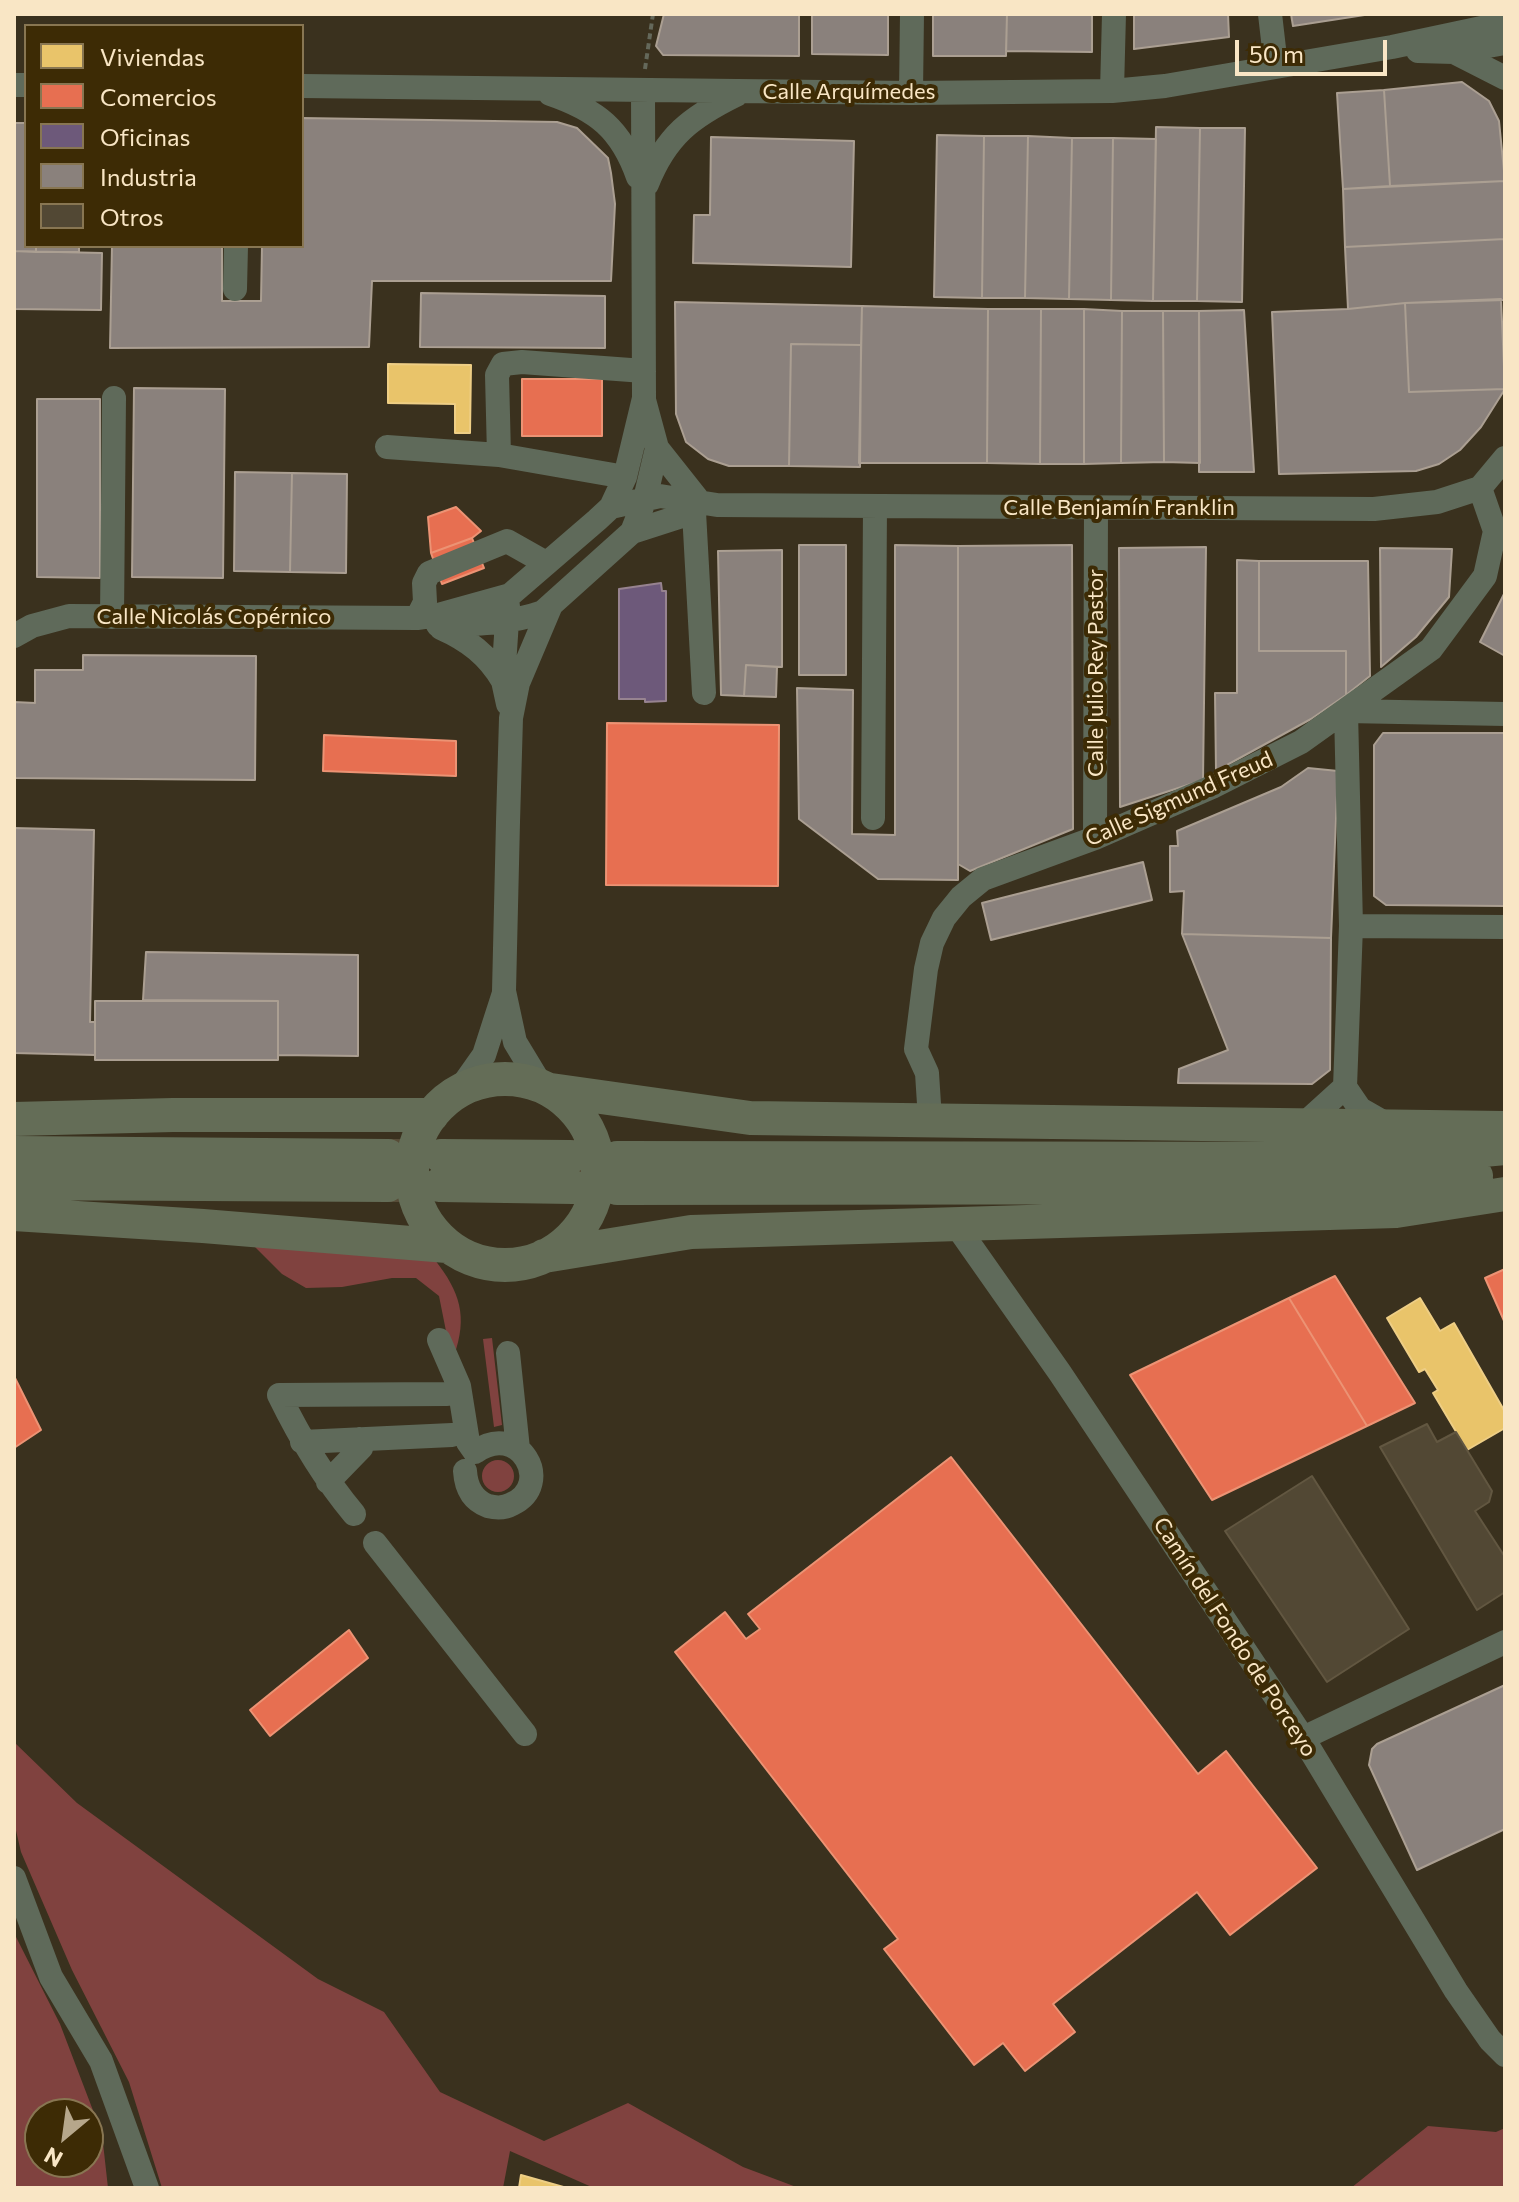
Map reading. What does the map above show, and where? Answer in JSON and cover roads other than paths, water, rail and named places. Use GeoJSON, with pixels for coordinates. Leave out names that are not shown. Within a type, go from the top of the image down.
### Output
{"type":"FeatureCollection","features":[{"type":"Feature","properties":{"kind":"highway"},"geometry":{"type":"LineString","coordinates":[[546,1088],[576,1112],[589,1132],[597,1155],[597,1192],[571,1236],[544,1256],[527,1264],[493,1265],[471,1260],[447,1246],[431,1229],[419,1210],[412,1178],[415,1148],[432,1115],[460,1089],[488,1079],[750,1118],[1505,1128]]}},
{"type":"Feature","properties":{"kind":"highway"},"geometry":{"type":"LineString","coordinates":[[14,1119],[173,1115],[432,1115]]}},
{"type":"Feature","properties":{"kind":"highway"},"geometry":{"type":"LineString","coordinates":[[1505,1148],[1385,1159],[617,1173],[1389,1187],[1505,1173]]}},
{"type":"Feature","properties":{"kind":"highway"},"geometry":{"type":"LineString","coordinates":[[14,1153],[388,1170],[14,1183]]}},
{"type":"Feature","properties":{"kind":"highway"},"geometry":{"type":"LineString","coordinates":[[440,1171],[572,1172]]}},
{"type":"Feature","properties":{"kind":"highway"},"geometry":{"type":"LineString","coordinates":[[544,1256],[691,1232],[1396,1211],[1505,1194]]}},
{"type":"Feature","properties":{"kind":"highway"},"geometry":{"type":"LineString","coordinates":[[14,1214],[447,1246]]}},
{"type":"Feature","properties":{"kind":"street"},"geometry":{"type":"LineString","coordinates":[[911,93],[912,14]]}},
{"type":"Feature","properties":{"kind":"street"},"geometry":{"type":"LineString","coordinates":[[1112,91],[1114,14]]}},
{"type":"Feature","properties":{"kind":"street"},"geometry":{"type":"LineString","coordinates":[[1270,14],[1276,66]]}},
{"type":"Feature","properties":{"kind":"street"},"geometry":{"type":"LineString","coordinates":[[1482,14],[1455,43],[1505,78]]}},
{"type":"Feature","properties":{"kind":"street","name":"Calle Arquímedes"},"geometry":{"type":"LineString","coordinates":[[1419,51],[1455,43],[1505,23]]}},
{"type":"Feature","properties":{"kind":"street","name":"Calle Arquímedes"},"geometry":{"type":"LineString","coordinates":[[1392,47],[1419,51],[1505,36]]}},
{"type":"Feature","properties":{"kind":"street","name":"Calle Arquímedes"},"geometry":{"type":"LineString","coordinates":[[304,86],[911,93],[1112,91],[1165,86],[1392,47],[1505,43]]}},
{"type":"Feature","properties":{"kind":"street"},"geometry":{"type":"LineString","coordinates":[[535,89],[573,102],[616,131],[629,150],[644,194]]}},
{"type":"Feature","properties":{"kind":"street"},"geometry":{"type":"LineString","coordinates":[[643,91],[644,398],[657,448],[703,506],[704,693]]}},
{"type":"Feature","properties":{"kind":"street"},"geometry":{"type":"LineString","coordinates":[[644,194],[655,166],[672,137],[702,111],[744,91]]}},
{"type":"Feature","properties":{"kind":"street"},"geometry":{"type":"LineString","coordinates":[[235,289],[236,248]]}},
{"type":"Feature","properties":{"kind":"street"},"geometry":{"type":"LineString","coordinates":[[499,455],[497,375],[503,364],[522,362],[644,371]]}},
{"type":"Feature","properties":{"kind":"street"},"geometry":{"type":"LineString","coordinates":[[112,617],[114,398]]}},
{"type":"Feature","properties":{"kind":"street"},"geometry":{"type":"LineString","coordinates":[[546,1088],[515,1042],[504,991],[511,718],[505,621],[498,598],[546,563],[611,507],[625,477],[644,398]]}},
{"type":"Feature","properties":{"kind":"street"},"geometry":{"type":"LineString","coordinates":[[636,426],[639,454],[635,484],[645,499]]}},
{"type":"Feature","properties":{"kind":"street"},"geometry":{"type":"LineString","coordinates":[[387,447],[499,455],[625,477]]}},
{"type":"Feature","properties":{"kind":"street"},"geometry":{"type":"LineString","coordinates":[[510,682],[551,605],[632,532],[645,499],[657,448]]}},
{"type":"Feature","properties":{"kind":"street"},"geometry":{"type":"LineString","coordinates":[[1505,458],[1480,488],[1505,501]]}},
{"type":"Feature","properties":{"kind":"street","name":"Calle Benjamín Franklin"},"geometry":{"type":"LineString","coordinates":[[611,507],[660,496],[703,506],[1374,509],[1437,502],[1480,488]]}},
{"type":"Feature","properties":{"kind":"street","name":"Calle Sigmund Freud"},"geometry":{"type":"LineString","coordinates":[[927,1122],[927,1073],[916,1049],[926,969],[932,943],[944,918],[961,897],[983,879],[1095,838],[1212,787],[1301,742],[1431,649],[1485,576],[1495,531],[1480,488]]}},
{"type":"Feature","properties":{"kind":"street","name":"Calle Benjamín Franklin"},"geometry":{"type":"LineString","coordinates":[[632,532],[703,506]]}},
{"type":"Feature","properties":{"kind":"street"},"geometry":{"type":"LineString","coordinates":[[873,818],[875,506]]}},
{"type":"Feature","properties":{"kind":"street","name":"Calle Julio Rey Pastor"},"geometry":{"type":"LineString","coordinates":[[1095,838],[1096,508]]}},
{"type":"Feature","properties":{"kind":"street"},"geometry":{"type":"LineString","coordinates":[[426,622],[424,583],[429,573],[507,541],[546,563]]}},
{"type":"Feature","properties":{"kind":"street","name":"Calle Nicolás Copérnico"},"geometry":{"type":"LineString","coordinates":[[426,622],[498,598]]}},
{"type":"Feature","properties":{"kind":"street","name":"Calle Nicolás Copérnico"},"geometry":{"type":"LineString","coordinates":[[14,636],[32,626],[69,616],[505,621],[526,618],[543,612],[551,605]]}},
{"type":"Feature","properties":{"kind":"street","name":"Calle Nicolás Copérnico"},"geometry":{"type":"LineString","coordinates":[[426,622],[466,639],[510,682]]}},
{"type":"Feature","properties":{"kind":"street"},"geometry":{"type":"LineString","coordinates":[[1391,1127],[1360,1109],[1345,1087],[1351,926],[1346,711],[1505,714]]}},
{"type":"Feature","properties":{"kind":"street"},"geometry":{"type":"LineString","coordinates":[[1351,926],[1505,927]]}},
{"type":"Feature","properties":{"kind":"street"},"geometry":{"type":"LineString","coordinates":[[460,1089],[484,1055],[504,991]]}},
{"type":"Feature","properties":{"kind":"street"},"geometry":{"type":"LineString","coordinates":[[1302,1126],[1345,1087]]}},
{"type":"Feature","properties":{"kind":"street","name":"Camín del Fondo de Porceyo"},"geometry":{"type":"LineString","coordinates":[[956,1225],[1048,1356],[1303,1738],[1456,1991],[1490,2040],[1505,2055]]}},
{"type":"Feature","properties":{"kind":"street"},"geometry":{"type":"LineString","coordinates":[[439,1340],[459,1386],[468,1442],[470,1492],[485,1505],[506,1507],[523,1497],[529,1487],[530,1462],[508,1353]]}},
{"type":"Feature","properties":{"kind":"street"},"geometry":{"type":"LineString","coordinates":[[354,1514],[302,1442],[279,1395],[447,1394]]}},
{"type":"Feature","properties":{"kind":"street"},"geometry":{"type":"LineString","coordinates":[[302,1442],[452,1435]]}},
{"type":"Feature","properties":{"kind":"street"},"geometry":{"type":"LineString","coordinates":[[328,1482],[361,1448],[360,1439]]}},
{"type":"Feature","properties":{"kind":"street"},"geometry":{"type":"LineString","coordinates":[[470,1462],[495,1442],[506,1443],[530,1462]]}},
{"type":"Feature","properties":{"kind":"street"},"geometry":{"type":"LineString","coordinates":[[375,1543],[525,1734]]}},
{"type":"Feature","properties":{"kind":"street"},"geometry":{"type":"LineString","coordinates":[[1303,1738],[1505,1642]]}},
{"type":"Feature","properties":{"kind":"street"},"geometry":{"type":"LineString","coordinates":[[14,1878],[51,1977],[101,2061],[147,2188]]}},
{"type":"Feature","properties":{"kind":"tunnel"},"geometry":{"type":"LineString","coordinates":[[388,1156],[441,1156]]}},
{"type":"Feature","properties":{"kind":"tunnel"},"geometry":{"type":"LineString","coordinates":[[570,1157],[617,1158]]}},
{"type":"Feature","properties":{"kind":"tunnel"},"geometry":{"type":"LineString","coordinates":[[388,1185],[439,1185]]}}]}
